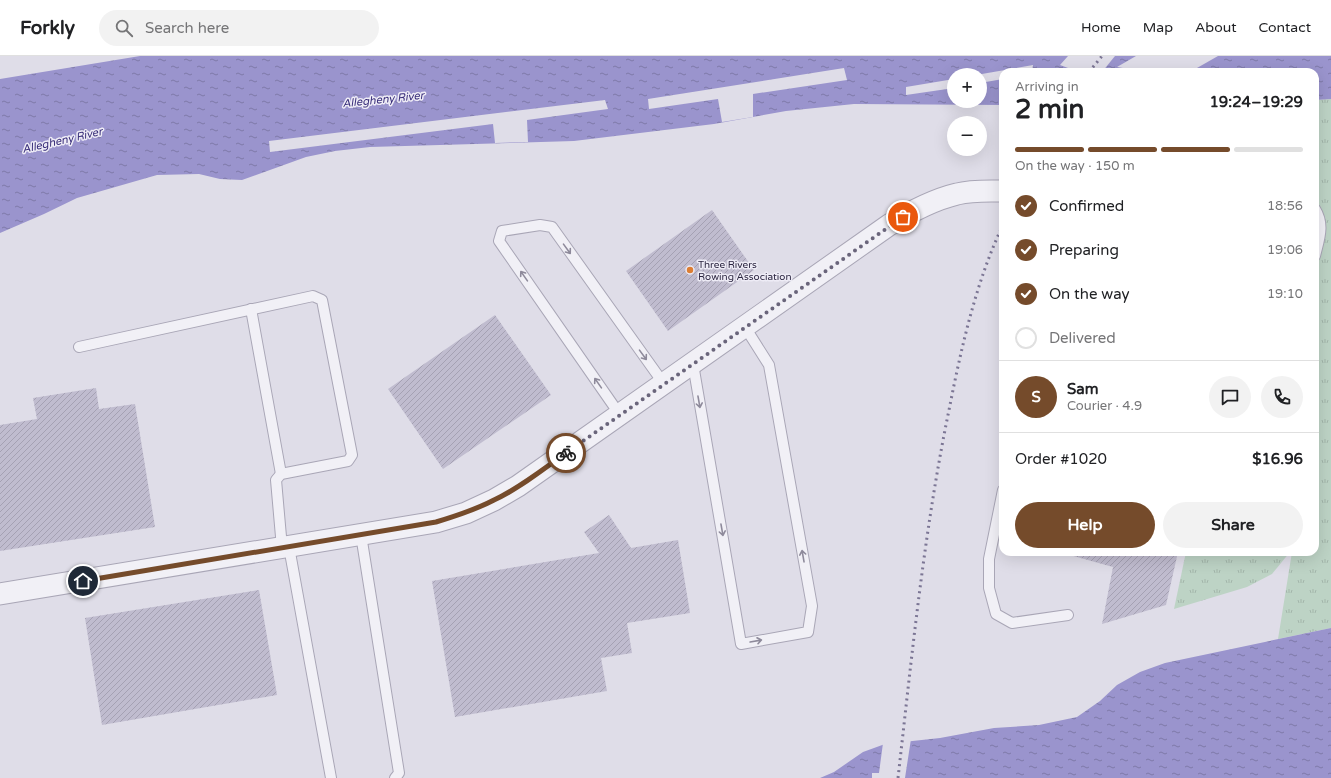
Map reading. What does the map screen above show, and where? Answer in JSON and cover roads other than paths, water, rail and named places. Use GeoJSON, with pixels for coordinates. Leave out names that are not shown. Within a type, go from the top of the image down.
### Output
{"type":"FeatureCollection","features":[{"type":"Feature","properties":{"kind":"street"},"geometry":{"type":"LineString","coordinates":[[0,594],[436,522],[466,513],[494,500],[518,486],[889,225],[911,212],[935,201],[957,194],[999,191]]}},
{"type":"Feature","properties":{"kind":"lane"},"geometry":{"type":"LineString","coordinates":[[1319,216],[1321,219],[1321,228],[1319,237]]}},
{"type":"Feature","properties":{"kind":"lane"},"geometry":{"type":"LineString","coordinates":[[620,415],[500,241],[502,231],[540,224],[552,228],[664,384]]}},
{"type":"Feature","properties":{"kind":"lane"},"geometry":{"type":"LineString","coordinates":[[79,347],[313,296],[322,300],[352,455],[348,461],[281,474],[276,480],[286,547],[330,778]]}},
{"type":"Feature","properties":{"kind":"lane"},"geometry":{"type":"LineString","coordinates":[[251,309],[281,474]]}},
{"type":"Feature","properties":{"kind":"lane"},"geometry":{"type":"LineString","coordinates":[[693,364],[741,644],[808,632],[812,606],[768,365],[745,327]]}},
{"type":"Feature","properties":{"kind":"lane"},"geometry":{"type":"LineString","coordinates":[[999,514],[989,558],[989,588],[996,614],[1012,623],[1068,615]]}},
{"type":"Feature","properties":{"kind":"lane"},"geometry":{"type":"LineString","coordinates":[[361,535],[399,773],[395,778]]}},
{"type":"Feature","properties":{"kind":"water","name":"Allegheny River"},"geometry":{"type":"Polygon","coordinates":[[[140,56],[1331,56],[1331,99],[1319,100],[1319,68],[999,68],[999,105],[987,105],[987,68],[947,68],[947,105],[854,104],[786,111],[714,124],[574,141],[370,147],[335,151],[306,157],[242,180],[220,179],[199,174],[157,175],[77,198],[0,233],[0,79],[140,56]]]}},
{"type":"Feature","properties":{"kind":"water"},"geometry":{"type":"Polygon","coordinates":[[[1331,628],[1331,778],[820,778],[834,772],[863,752],[885,744],[940,738],[994,728],[1039,725],[1077,717],[1100,701],[1117,685],[1140,672],[1165,663],[1331,628]]]}},
{"type":"Feature","properties":{"kind":"railway"},"geometry":{"type":"LineString","coordinates":[[1092,68],[1102,56]]}},
{"type":"Feature","properties":{"kind":"railway"},"geometry":{"type":"LineString","coordinates":[[898,778],[919,593],[940,456],[970,316],[985,269],[999,234]]}},
{"type":"Feature","properties":{"kind":"place","name":"Three Rivers Rowing Association"},"geometry":{"type":"Point","coordinates":[690,270]}}]}
